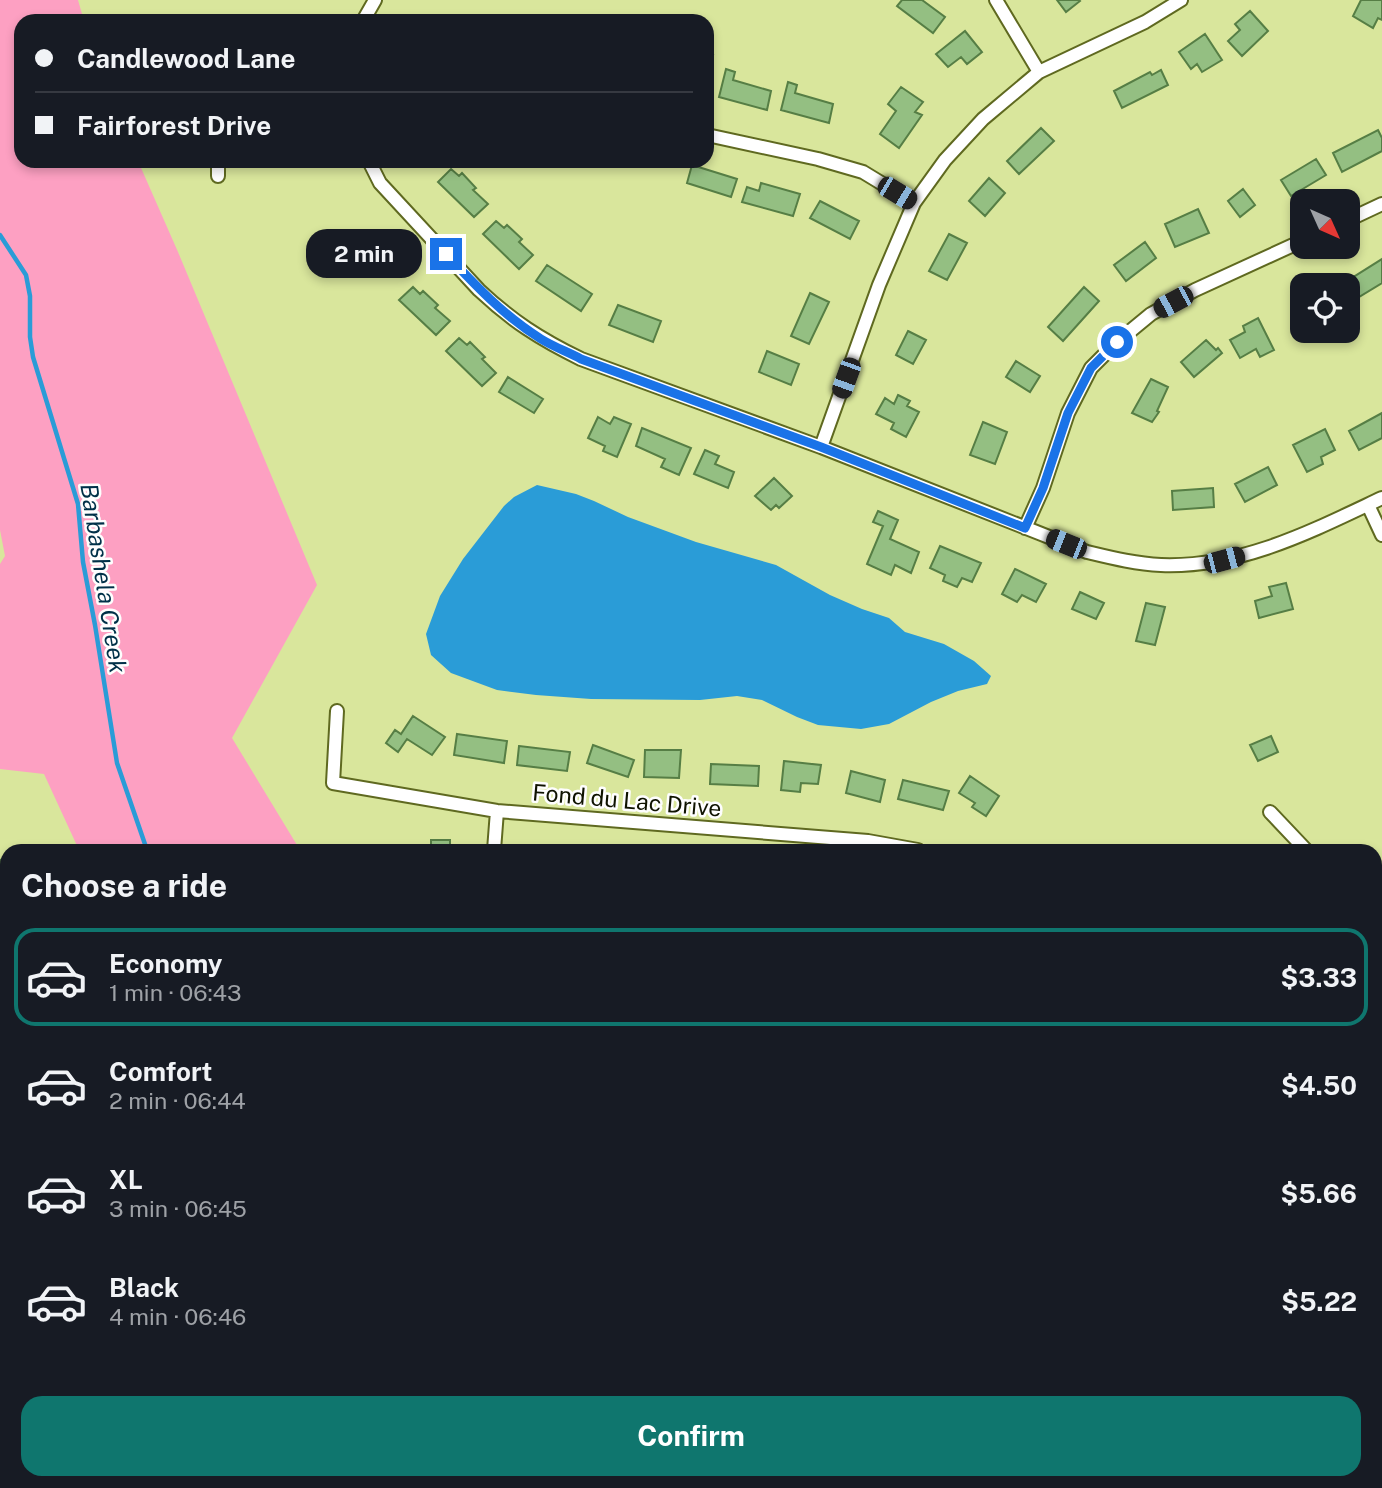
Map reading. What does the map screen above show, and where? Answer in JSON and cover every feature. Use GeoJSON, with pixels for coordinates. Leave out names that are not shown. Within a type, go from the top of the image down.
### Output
{"type":"FeatureCollection","features":[{"type":"Feature","properties":{"kind":"street"},"geometry":{"type":"LineString","coordinates":[[996,0],[1039,72]]}},
{"type":"Feature","properties":{"kind":"street"},"geometry":{"type":"LineString","coordinates":[[821,447],[879,285],[914,203],[945,160],[983,119],[1039,72],[1145,22],[1181,0]]}},
{"type":"Feature","properties":{"kind":"street"},"geometry":{"type":"LineString","coordinates":[[714,137],[818,159],[863,172],[914,203]]}},
{"type":"Feature","properties":{"kind":"street"},"geometry":{"type":"LineString","coordinates":[[218,168],[219,176]]}},
{"type":"Feature","properties":{"kind":"street"},"geometry":{"type":"LineString","coordinates":[[372,168],[380,183],[479,290],[526,330],[544,341],[581,359],[821,447],[1087,552],[1121,561],[1163,565],[1224,560],[1265,550],[1382,499]]}},
{"type":"Feature","properties":{"kind":"street"},"geometry":{"type":"LineString","coordinates":[[1360,214],[1382,204]]}},
{"type":"Feature","properties":{"kind":"street"},"geometry":{"type":"LineString","coordinates":[[1025,528],[1043,488],[1068,413],[1091,368],[1151,314],[1195,290],[1290,246]]}},
{"type":"Feature","properties":{"kind":"street"},"geometry":{"type":"LineString","coordinates":[[1368,505],[1382,535]]}},
{"type":"Feature","properties":{"kind":"street","name":"Fond du Lac Drive"},"geometry":{"type":"LineString","coordinates":[[337,711],[333,783],[497,811],[885,844]]}},
{"type":"Feature","properties":{"kind":"street"},"geometry":{"type":"LineString","coordinates":[[494,844],[497,811]]}},
{"type":"Feature","properties":{"kind":"street"},"geometry":{"type":"LineString","coordinates":[[1270,812],[1300,844]]}},
{"type":"Feature","properties":{"kind":"shaded area"},"geometry":{"type":"Polygon","coordinates":[[[0,0],[78,0],[82,14],[14,14],[14,168],[141,168],[178,252],[317,585],[232,738],[296,844],[76,844],[44,774],[0,769],[0,564],[5,556],[0,530],[0,0]]]}},
{"type":"Feature","properties":{"kind":"water"},"geometry":{"type":"Polygon","coordinates":[[[537,485],[576,494],[696,542],[776,565],[830,595],[889,618],[905,632],[944,644],[974,661],[991,676],[987,684],[958,691],[931,702],[889,724],[861,729],[818,725],[762,700],[737,696],[700,700],[591,699],[536,695],[497,690],[451,673],[431,655],[426,634],[440,596],[463,559],[504,506],[514,497],[537,485]]]}},
{"type":"Feature","properties":{"kind":"building"},"geometry":{"type":"Polygon","coordinates":[[[902,0],[922,0],[945,17],[933,33],[897,6],[902,0]]]}},
{"type":"Feature","properties":{"kind":"building"},"geometry":{"type":"Polygon","coordinates":[[[1057,0],[1079,0],[1080,1],[1066,12],[1057,0]]]}},
{"type":"Feature","properties":{"kind":"building"},"geometry":{"type":"Polygon","coordinates":[[[1361,0],[1382,0],[1382,20],[1378,18],[1373,28],[1353,16],[1361,0]]]}},
{"type":"Feature","properties":{"kind":"building"},"geometry":{"type":"Polygon","coordinates":[[[1250,11],[1268,31],[1242,56],[1228,41],[1240,30],[1235,24],[1250,11]]]}},
{"type":"Feature","properties":{"kind":"building"},"geometry":{"type":"Polygon","coordinates":[[[965,31],[982,52],[967,64],[961,57],[948,67],[936,54],[965,31]]]}},
{"type":"Feature","properties":{"kind":"building"},"geometry":{"type":"Polygon","coordinates":[[[1205,34],[1222,60],[1202,72],[1197,64],[1191,69],[1179,52],[1205,34]]]}},
{"type":"Feature","properties":{"kind":"building"},"geometry":{"type":"Polygon","coordinates":[[[726,69],[735,72],[733,80],[771,91],[767,110],[719,97],[726,69]]]}},
{"type":"Feature","properties":{"kind":"building"},"geometry":{"type":"Polygon","coordinates":[[[1161,70],[1168,85],[1122,108],[1114,91],[1150,72],[1152,75],[1161,70]]]}},
{"type":"Feature","properties":{"kind":"building"},"geometry":{"type":"Polygon","coordinates":[[[788,82],[797,85],[795,93],[833,104],[829,123],[781,110],[788,82]]]}},
{"type":"Feature","properties":{"kind":"building"},"geometry":{"type":"Polygon","coordinates":[[[901,87],[923,102],[915,112],[922,115],[899,148],[880,134],[896,111],[888,104],[901,87]]]}},
{"type":"Feature","properties":{"kind":"building"},"geometry":{"type":"Polygon","coordinates":[[[1041,128],[1054,141],[1019,174],[1007,161],[1041,128]]]}},
{"type":"Feature","properties":{"kind":"building"},"geometry":{"type":"Polygon","coordinates":[[[1378,130],[1382,138],[1382,151],[1342,172],[1333,153],[1378,130]]]}},
{"type":"Feature","properties":{"kind":"building"},"geometry":{"type":"Polygon","coordinates":[[[1316,159],[1326,175],[1303,189],[1290,189],[1290,194],[1281,180],[1316,159]]]}},
{"type":"Feature","properties":{"kind":"building"},"geometry":{"type":"Polygon","coordinates":[[[691,168],[702,168],[737,179],[731,197],[687,183],[691,168]]]}},
{"type":"Feature","properties":{"kind":"building"},"geometry":{"type":"Polygon","coordinates":[[[451,169],[459,176],[462,173],[476,188],[473,190],[488,204],[474,217],[438,182],[451,169]]]}},
{"type":"Feature","properties":{"kind":"building"},"geometry":{"type":"Polygon","coordinates":[[[989,178],[1005,193],[985,216],[969,201],[989,178]]]}},
{"type":"Feature","properties":{"kind":"building"},"geometry":{"type":"Polygon","coordinates":[[[761,183],[800,194],[793,216],[742,202],[747,187],[759,191],[761,183]]]}},
{"type":"Feature","properties":{"kind":"building"},"geometry":{"type":"Polygon","coordinates":[[[1243,189],[1255,205],[1240,217],[1228,201],[1243,189]]]}},
{"type":"Feature","properties":{"kind":"building"},"geometry":{"type":"Polygon","coordinates":[[[820,201],[859,221],[850,239],[810,218],[820,201]]]}},
{"type":"Feature","properties":{"kind":"building"},"geometry":{"type":"Polygon","coordinates":[[[1198,209],[1209,233],[1175,247],[1165,224],[1198,209]]]}},
{"type":"Feature","properties":{"kind":"building"},"geometry":{"type":"Polygon","coordinates":[[[496,221],[504,228],[507,225],[522,239],[519,242],[533,255],[519,269],[483,234],[496,221]]]}},
{"type":"Feature","properties":{"kind":"building"},"geometry":{"type":"Polygon","coordinates":[[[949,234],[967,243],[947,280],[929,271],[949,234]]]}},
{"type":"Feature","properties":{"kind":"building"},"geometry":{"type":"Polygon","coordinates":[[[1145,242],[1156,258],[1126,281],[1114,265],[1145,242]]]}},
{"type":"Feature","properties":{"kind":"building"},"geometry":{"type":"Polygon","coordinates":[[[1382,259],[1382,283],[1360,296],[1360,273],[1382,259]]]}},
{"type":"Feature","properties":{"kind":"building"},"geometry":{"type":"Polygon","coordinates":[[[547,265],[592,294],[581,311],[536,281],[547,265]]]}},
{"type":"Feature","properties":{"kind":"building"},"geometry":{"type":"Polygon","coordinates":[[[413,287],[420,294],[423,291],[438,305],[435,308],[450,321],[436,335],[399,300],[413,287]]]}},
{"type":"Feature","properties":{"kind":"building"},"geometry":{"type":"Polygon","coordinates":[[[1084,287],[1099,301],[1063,341],[1048,327],[1084,287]]]}},
{"type":"Feature","properties":{"kind":"building"},"geometry":{"type":"Polygon","coordinates":[[[810,293],[829,302],[809,344],[791,336],[810,293]]]}},
{"type":"Feature","properties":{"kind":"building"},"geometry":{"type":"Polygon","coordinates":[[[618,305],[661,321],[653,342],[609,325],[618,305]]]}},
{"type":"Feature","properties":{"kind":"building"},"geometry":{"type":"Polygon","coordinates":[[[1258,318],[1274,350],[1260,357],[1256,349],[1240,358],[1230,340],[1245,332],[1243,326],[1258,318]]]}},
{"type":"Feature","properties":{"kind":"building"},"geometry":{"type":"Polygon","coordinates":[[[908,331],[926,340],[913,364],[896,355],[908,331]]]}},
{"type":"Feature","properties":{"kind":"building"},"geometry":{"type":"Polygon","coordinates":[[[459,338],[467,345],[470,342],[496,373],[482,386],[446,351],[459,338]]]}},
{"type":"Feature","properties":{"kind":"building"},"geometry":{"type":"Polygon","coordinates":[[[1206,340],[1222,353],[1194,377],[1181,362],[1206,340]]]}},
{"type":"Feature","properties":{"kind":"building"},"geometry":{"type":"Polygon","coordinates":[[[767,351],[799,364],[791,385],[759,372],[767,351]]]}},
{"type":"Feature","properties":{"kind":"building"},"geometry":{"type":"Polygon","coordinates":[[[1016,361],[1040,376],[1030,392],[1006,377],[1016,361]]]}},
{"type":"Feature","properties":{"kind":"building"},"geometry":{"type":"Polygon","coordinates":[[[508,377],[543,399],[534,413],[499,392],[508,377]]]}},
{"type":"Feature","properties":{"kind":"building"},"geometry":{"type":"Polygon","coordinates":[[[1151,379],[1168,387],[1157,411],[1159,412],[1152,422],[1132,413],[1151,379]]]}},
{"type":"Feature","properties":{"kind":"building"},"geometry":{"type":"Polygon","coordinates":[[[898,395],[910,401],[907,406],[919,412],[906,437],[891,429],[894,423],[876,414],[885,398],[894,404],[898,395]]]}},
{"type":"Feature","properties":{"kind":"building"},"geometry":{"type":"Polygon","coordinates":[[[1382,413],[1382,438],[1359,450],[1349,431],[1382,413]]]}},
{"type":"Feature","properties":{"kind":"building"},"geometry":{"type":"Polygon","coordinates":[[[598,417],[610,424],[614,417],[631,424],[617,457],[603,451],[605,446],[588,438],[598,417]]]}},
{"type":"Feature","properties":{"kind":"building"},"geometry":{"type":"Polygon","coordinates":[[[983,422],[1007,432],[995,464],[970,455],[983,422]]]}},
{"type":"Feature","properties":{"kind":"building"},"geometry":{"type":"Polygon","coordinates":[[[642,428],[691,448],[679,475],[661,467],[665,459],[636,446],[642,428]]]}},
{"type":"Feature","properties":{"kind":"building"},"geometry":{"type":"Polygon","coordinates":[[[1325,429],[1335,450],[1321,457],[1323,464],[1307,472],[1293,445],[1325,429]]]}},
{"type":"Feature","properties":{"kind":"building"},"geometry":{"type":"Polygon","coordinates":[[[705,450],[719,456],[715,464],[734,472],[728,488],[694,474],[705,450]]]}},
{"type":"Feature","properties":{"kind":"building"},"geometry":{"type":"Polygon","coordinates":[[[1268,467],[1277,485],[1245,502],[1235,484],[1268,467]]]}},
{"type":"Feature","properties":{"kind":"building"},"geometry":{"type":"Polygon","coordinates":[[[774,478],[792,496],[779,508],[776,505],[771,510],[755,496],[774,478]]]}},
{"type":"Feature","properties":{"kind":"building"},"geometry":{"type":"Polygon","coordinates":[[[1213,488],[1214,507],[1173,510],[1172,491],[1213,488]]]}},
{"type":"Feature","properties":{"kind":"building"},"geometry":{"type":"Polygon","coordinates":[[[878,511],[898,520],[890,539],[919,552],[911,573],[895,565],[891,575],[867,564],[883,526],[873,522],[878,511]]]}},
{"type":"Feature","properties":{"kind":"building"},"geometry":{"type":"Polygon","coordinates":[[[940,546],[981,563],[972,582],[962,578],[957,587],[943,581],[945,575],[930,568],[940,546]]]}},
{"type":"Feature","properties":{"kind":"building"},"geometry":{"type":"Polygon","coordinates":[[[1015,569],[1046,584],[1036,602],[1022,595],[1017,602],[1002,594],[1015,569]]]}},
{"type":"Feature","properties":{"kind":"building"},"geometry":{"type":"Polygon","coordinates":[[[1286,583],[1293,609],[1259,618],[1255,601],[1272,596],[1269,587],[1286,583]]]}},
{"type":"Feature","properties":{"kind":"building"},"geometry":{"type":"Polygon","coordinates":[[[1080,592],[1104,603],[1096,619],[1072,609],[1080,592]]]}},
{"type":"Feature","properties":{"kind":"building"},"geometry":{"type":"Polygon","coordinates":[[[1146,603],[1165,607],[1155,645],[1136,641],[1146,603]]]}},
{"type":"Feature","properties":{"kind":"building"},"geometry":{"type":"Polygon","coordinates":[[[413,716],[445,737],[432,755],[407,739],[398,752],[386,743],[395,730],[401,734],[413,716]]]}},
{"type":"Feature","properties":{"kind":"building"},"geometry":{"type":"Polygon","coordinates":[[[457,734],[507,741],[504,763],[454,755],[457,734]]]}},
{"type":"Feature","properties":{"kind":"building"},"geometry":{"type":"Polygon","coordinates":[[[1271,736],[1278,752],[1258,761],[1250,745],[1271,736]]]}},
{"type":"Feature","properties":{"kind":"building"},"geometry":{"type":"Polygon","coordinates":[[[593,745],[634,760],[628,777],[587,763],[593,745]]]}},
{"type":"Feature","properties":{"kind":"building"},"geometry":{"type":"Polygon","coordinates":[[[519,746],[570,752],[567,771],[517,765],[519,746]]]}},
{"type":"Feature","properties":{"kind":"building"},"geometry":{"type":"Polygon","coordinates":[[[645,750],[681,750],[679,778],[644,777],[645,750]]]}},
{"type":"Feature","properties":{"kind":"building"},"geometry":{"type":"Polygon","coordinates":[[[784,761],[821,765],[818,784],[801,783],[800,792],[781,790],[784,761]]]}},
{"type":"Feature","properties":{"kind":"building"},"geometry":{"type":"Polygon","coordinates":[[[711,764],[759,766],[758,786],[710,784],[711,764]]]}},
{"type":"Feature","properties":{"kind":"building"},"geometry":{"type":"Polygon","coordinates":[[[851,771],[885,780],[880,802],[846,793],[851,771]]]}},
{"type":"Feature","properties":{"kind":"building"},"geometry":{"type":"Polygon","coordinates":[[[970,776],[999,796],[986,816],[972,807],[975,803],[959,793],[970,776]]]}},
{"type":"Feature","properties":{"kind":"building"},"geometry":{"type":"Polygon","coordinates":[[[903,780],[949,791],[943,810],[898,799],[903,780]]]}},
{"type":"Feature","properties":{"kind":"building"},"geometry":{"type":"Polygon","coordinates":[[[431,840],[450,840],[450,844],[431,844],[431,840]]]}},
{"type":"Feature","properties":{"kind":"waterway","name":"Barbashela Creek"},"geometry":{"type":"LineString","coordinates":[[0,235],[26,275],[30,296],[33,357],[78,504],[83,562],[117,763],[145,844]]}},
{"type":"Feature","properties":{"kind":"route"},"geometry":{"type":"LineString","coordinates":[[446,254],[479,290],[526,330],[581,359],[821,447],[1025,528],[1043,488],[1068,413],[1091,368],[1117,342]]}}]}
